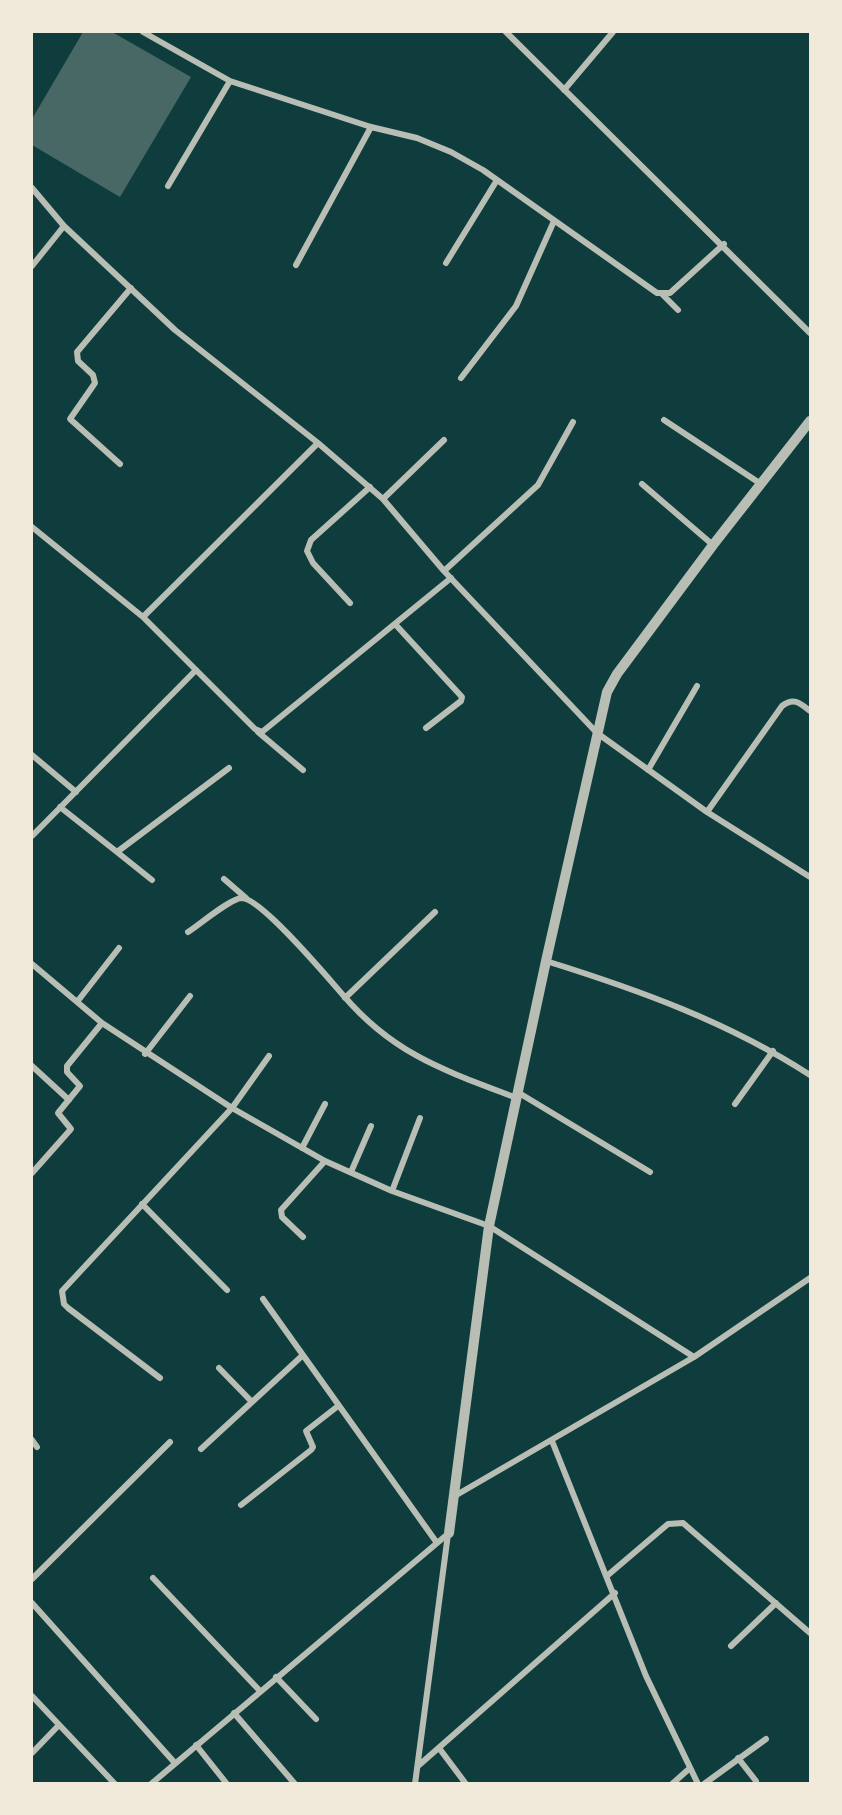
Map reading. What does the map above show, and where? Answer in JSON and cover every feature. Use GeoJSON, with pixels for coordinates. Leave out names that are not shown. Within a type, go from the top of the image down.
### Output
{"type":"FeatureCollection","features":[{"type":"Feature","properties":{"kind":"street"},"geometry":{"type":"LineString","coordinates":[[143,32],[230,81],[371,127],[417,138],[451,152],[497,180],[663,295],[678,310]]}},
{"type":"Feature","properties":{"kind":"street"},"geometry":{"type":"LineString","coordinates":[[506,32],[724,244],[810,333]]}},
{"type":"Feature","properties":{"kind":"street"},"geometry":{"type":"LineString","coordinates":[[564,90],[613,32]]}},
{"type":"Feature","properties":{"kind":"street"},"geometry":{"type":"LineString","coordinates":[[168,186],[230,81]]}},
{"type":"Feature","properties":{"kind":"street"},"geometry":{"type":"LineString","coordinates":[[296,266],[371,127]]}},
{"type":"Feature","properties":{"kind":"street"},"geometry":{"type":"LineString","coordinates":[[446,263],[497,180]]}},
{"type":"Feature","properties":{"kind":"street"},"geometry":{"type":"LineString","coordinates":[[32,188],[64,226],[175,330],[318,443],[384,499],[444,571],[597,734],[707,812],[810,877]]}},
{"type":"Feature","properties":{"kind":"street"},"geometry":{"type":"LineString","coordinates":[[462,378],[520,299],[554,221]]}},
{"type":"Feature","properties":{"kind":"street"},"geometry":{"type":"LineString","coordinates":[[32,267],[64,226]]}},
{"type":"Feature","properties":{"kind":"street"},"geometry":{"type":"LineString","coordinates":[[663,295],[670,293],[724,244]]}},
{"type":"Feature","properties":{"kind":"street"},"geometry":{"type":"LineString","coordinates":[[120,464],[70,419],[95,383],[93,375],[78,362],[77,352],[131,288]]}},
{"type":"Feature","properties":{"kind":"street"},"geometry":{"type":"LineString","coordinates":[[664,420],[761,484]]}},
{"type":"Feature","properties":{"kind":"street"},"geometry":{"type":"LineString","coordinates":[[415,1784],[489,1226],[607,692],[617,674],[713,545],[810,421]]}},
{"type":"Feature","properties":{"kind":"street"},"geometry":{"type":"LineString","coordinates":[[444,571],[538,485],[573,422]]}},
{"type":"Feature","properties":{"kind":"street"},"geometry":{"type":"LineString","coordinates":[[384,499],[444,440]]}},
{"type":"Feature","properties":{"kind":"street"},"geometry":{"type":"LineString","coordinates":[[144,616],[318,443]]}},
{"type":"Feature","properties":{"kind":"street"},"geometry":{"type":"LineString","coordinates":[[642,484],[713,545]]}},
{"type":"Feature","properties":{"kind":"street"},"geometry":{"type":"LineString","coordinates":[[350,603],[313,562],[307,551],[311,540],[370,487]]}},
{"type":"Feature","properties":{"kind":"street"},"geometry":{"type":"LineString","coordinates":[[32,527],[144,616],[255,729],[303,770]]}},
{"type":"Feature","properties":{"kind":"street"},"geometry":{"type":"LineString","coordinates":[[255,729],[262,732],[269,728],[451,578]]}},
{"type":"Feature","properties":{"kind":"street"},"geometry":{"type":"LineString","coordinates":[[395,624],[462,697],[426,728]]}},
{"type":"Feature","properties":{"kind":"street"},"geometry":{"type":"LineString","coordinates":[[32,836],[196,670]]}},
{"type":"Feature","properties":{"kind":"street"},"geometry":{"type":"LineString","coordinates":[[648,770],[697,686]]}},
{"type":"Feature","properties":{"kind":"street"},"geometry":{"type":"LineString","coordinates":[[707,812],[782,706],[793,700],[799,701],[810,711]]}},
{"type":"Feature","properties":{"kind":"street"},"geometry":{"type":"LineString","coordinates":[[32,755],[76,792]]}},
{"type":"Feature","properties":{"kind":"street"},"geometry":{"type":"LineString","coordinates":[[117,852],[229,768]]}},
{"type":"Feature","properties":{"kind":"street"},"geometry":{"type":"LineString","coordinates":[[60,807],[152,880]]}},
{"type":"Feature","properties":{"kind":"street"},"geometry":{"type":"LineString","coordinates":[[32,824],[38,830]]}},
{"type":"Feature","properties":{"kind":"street"},"geometry":{"type":"LineString","coordinates":[[224,879],[304,950],[345,998],[386,1038],[411,1055],[438,1068],[518,1096],[650,1172]]}},
{"type":"Feature","properties":{"kind":"street"},"geometry":{"type":"LineString","coordinates":[[188,932],[236,899],[248,900]]}},
{"type":"Feature","properties":{"kind":"street"},"geometry":{"type":"LineString","coordinates":[[345,998],[435,912]]}},
{"type":"Feature","properties":{"kind":"street"},"geometry":{"type":"LineString","coordinates":[[77,1002],[119,948]]}},
{"type":"Feature","properties":{"kind":"street"},"geometry":{"type":"LineString","coordinates":[[546,961],[670,1002],[730,1028],[773,1051],[810,1075]]}},
{"type":"Feature","properties":{"kind":"street"},"geometry":{"type":"LineString","coordinates":[[32,964],[102,1023],[232,1108],[325,1161],[392,1191],[489,1226],[694,1357]]}},
{"type":"Feature","properties":{"kind":"street"},"geometry":{"type":"LineString","coordinates":[[145,1053],[189,996]]}},
{"type":"Feature","properties":{"kind":"street"},"geometry":{"type":"LineString","coordinates":[[32,1173],[71,1130],[58,1113],[80,1086],[67,1072],[67,1066],[102,1023]]}},
{"type":"Feature","properties":{"kind":"street"},"geometry":{"type":"LineString","coordinates":[[735,1104],[773,1051]]}},
{"type":"Feature","properties":{"kind":"street"},"geometry":{"type":"LineString","coordinates":[[160,1378],[68,1308],[62,1298],[65,1285],[232,1108],[269,1056]]}},
{"type":"Feature","properties":{"kind":"street"},"geometry":{"type":"LineString","coordinates":[[32,1066],[69,1100]]}},
{"type":"Feature","properties":{"kind":"street"},"geometry":{"type":"LineString","coordinates":[[302,1148],[326,1104]]}},
{"type":"Feature","properties":{"kind":"street"},"geometry":{"type":"LineString","coordinates":[[392,1191],[420,1118]]}},
{"type":"Feature","properties":{"kind":"street"},"geometry":{"type":"LineString","coordinates":[[351,1172],[371,1126]]}},
{"type":"Feature","properties":{"kind":"street"},"geometry":{"type":"LineString","coordinates":[[303,1237],[282,1217],[280,1210],[325,1161]]}},
{"type":"Feature","properties":{"kind":"street"},"geometry":{"type":"LineString","coordinates":[[142,1204],[227,1290]]}},
{"type":"Feature","properties":{"kind":"street"},"geometry":{"type":"LineString","coordinates":[[453,1497],[694,1357],[810,1278]]}},
{"type":"Feature","properties":{"kind":"street"},"geometry":{"type":"LineString","coordinates":[[263,1299],[437,1543]]}},
{"type":"Feature","properties":{"kind":"street"},"geometry":{"type":"LineString","coordinates":[[201,1449],[303,1355]]}},
{"type":"Feature","properties":{"kind":"street"},"geometry":{"type":"LineString","coordinates":[[219,1368],[252,1402]]}},
{"type":"Feature","properties":{"kind":"street"},"geometry":{"type":"LineString","coordinates":[[241,1504],[311,1450],[313,1447],[306,1431],[338,1406]]}},
{"type":"Feature","properties":{"kind":"street"},"geometry":{"type":"LineString","coordinates":[[32,1440],[37,1447]]}},
{"type":"Feature","properties":{"kind":"street"},"geometry":{"type":"LineString","coordinates":[[552,1441],[608,1575],[646,1676],[698,1784]]}},
{"type":"Feature","properties":{"kind":"street"},"geometry":{"type":"LineString","coordinates":[[32,1579],[170,1442]]}},
{"type":"Feature","properties":{"kind":"street"},"geometry":{"type":"LineString","coordinates":[[608,1575],[668,1524],[683,1523],[810,1633]]}},
{"type":"Feature","properties":{"kind":"street"},"geometry":{"type":"LineString","coordinates":[[151,1784],[174,1762],[448,1533]]}},
{"type":"Feature","properties":{"kind":"street"},"geometry":{"type":"LineString","coordinates":[[153,1578],[260,1691]]}},
{"type":"Feature","properties":{"kind":"street"},"geometry":{"type":"LineString","coordinates":[[418,1766],[615,1593]]}},
{"type":"Feature","properties":{"kind":"street"},"geometry":{"type":"LineString","coordinates":[[32,1603],[174,1762]]}},
{"type":"Feature","properties":{"kind":"street"},"geometry":{"type":"LineString","coordinates":[[731,1646],[776,1603]]}},
{"type":"Feature","properties":{"kind":"street"},"geometry":{"type":"LineString","coordinates":[[276,1677],[316,1719]]}},
{"type":"Feature","properties":{"kind":"street"},"geometry":{"type":"LineString","coordinates":[[32,1696],[115,1784]]}},
{"type":"Feature","properties":{"kind":"street"},"geometry":{"type":"LineString","coordinates":[[234,1713],[295,1784]]}},
{"type":"Feature","properties":{"kind":"street"},"geometry":{"type":"LineString","coordinates":[[32,1752],[59,1725]]}},
{"type":"Feature","properties":{"kind":"street"},"geometry":{"type":"LineString","coordinates":[[704,1784],[765,1739]]}},
{"type":"Feature","properties":{"kind":"street"},"geometry":{"type":"LineString","coordinates":[[196,1745],[227,1784]]}},
{"type":"Feature","properties":{"kind":"street"},"geometry":{"type":"LineString","coordinates":[[439,1748],[466,1784]]}},
{"type":"Feature","properties":{"kind":"street"},"geometry":{"type":"LineString","coordinates":[[738,1758],[756,1781]]}},
{"type":"Feature","properties":{"kind":"street"},"geometry":{"type":"LineString","coordinates":[[672,1784],[690,1768]]}},
{"type":"Feature","properties":{"kind":"building"},"geometry":{"type":"Polygon","coordinates":[[[83,32],[112,32],[191,77],[120,197],[32,145],[32,119],[83,32]]]}}]}
